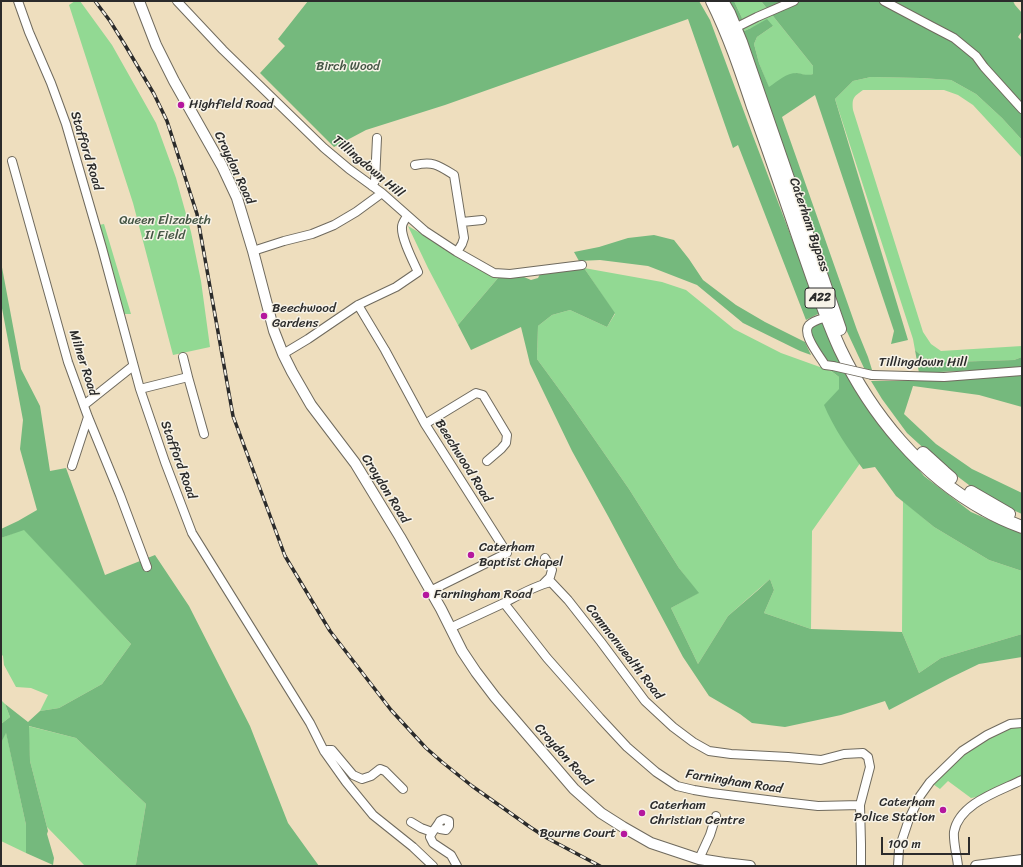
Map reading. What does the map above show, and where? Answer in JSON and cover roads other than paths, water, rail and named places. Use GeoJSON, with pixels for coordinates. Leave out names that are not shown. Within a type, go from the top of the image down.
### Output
{"type":"FeatureCollection","features":[{"type":"Feature","properties":{"kind":"highway","name":"Caterham Bypass"},"geometry":{"type":"LineString","coordinates":[[712,1],[740,68],[827,317],[840,348],[852,371],[877,412],[899,440],[932,473],[965,498],[984,510],[1022,527]]}},
{"type":"Feature","properties":{"kind":"highway","name":"Caterham Bypass"},"geometry":{"type":"LineString","coordinates":[[722,1],[729,13],[741,42],[837,321],[861,372],[895,423],[907,437],[944,472],[983,500],[1022,519]]}},
{"type":"Feature","properties":{"kind":"main road","name":"Croydon Road"},"geometry":{"type":"LineString","coordinates":[[138,1],[159,51],[174,81],[222,166],[237,198],[253,251],[274,331],[283,354],[311,405],[355,463],[400,537],[462,651],[473,668],[495,697],[574,789],[601,813],[650,843],[699,859],[750,866]]}},
{"type":"Feature","properties":{"kind":"main road"},"geometry":{"type":"LineString","coordinates":[[976,866],[1022,860]]}},
{"type":"Feature","properties":{"kind":"street","name":"Stafford Road"},"geometry":{"type":"LineString","coordinates":[[18,1],[66,124],[140,389],[165,462],[192,533],[310,723],[324,751],[346,782],[373,815],[413,847],[433,866]]}},
{"type":"Feature","properties":{"kind":"street","name":"Tillingdown Hill"},"geometry":{"type":"LineString","coordinates":[[177,1],[223,50],[324,148],[349,169],[382,193],[425,231],[457,252],[494,273],[510,274],[582,265]]}},
{"type":"Feature","properties":{"kind":"street"},"geometry":{"type":"LineString","coordinates":[[735,28],[756,17],[794,1]]}},
{"type":"Feature","properties":{"kind":"street"},"geometry":{"type":"LineString","coordinates":[[884,1],[954,38],[976,56],[984,68],[1022,109]]}},
{"type":"Feature","properties":{"kind":"street"},"geometry":{"type":"LineString","coordinates":[[372,186],[375,181],[377,138]]}},
{"type":"Feature","properties":{"kind":"street","name":"Milner Road"},"geometry":{"type":"LineString","coordinates":[[12,161],[68,362],[147,567]]}},
{"type":"Feature","properties":{"kind":"street"},"geometry":{"type":"LineString","coordinates":[[415,165],[426,163],[439,165],[454,175],[464,238],[457,252]]}},
{"type":"Feature","properties":{"kind":"street"},"geometry":{"type":"LineString","coordinates":[[253,251],[312,234],[334,225],[356,212],[382,193]]}},
{"type":"Feature","properties":{"kind":"street"},"geometry":{"type":"LineString","coordinates":[[283,354],[358,305],[396,286],[418,272],[402,232],[402,226],[407,216]]}},
{"type":"Feature","properties":{"kind":"street"},"geometry":{"type":"LineString","coordinates":[[462,222],[482,220]]}},
{"type":"Feature","properties":{"kind":"street","name":"Beechwood Road"},"geometry":{"type":"LineString","coordinates":[[358,305],[385,350],[425,424],[507,554],[430,591]]}},
{"type":"Feature","properties":{"kind":"street","name":"Tillingdown Hill"},"geometry":{"type":"LineString","coordinates":[[827,317],[817,320],[810,324],[807,328],[808,340],[825,365],[872,375],[944,377],[1022,371]]}},
{"type":"Feature","properties":{"kind":"street"},"geometry":{"type":"LineString","coordinates":[[184,357],[204,434]]}},
{"type":"Feature","properties":{"kind":"street"},"geometry":{"type":"LineString","coordinates":[[84,405],[133,366]]}},
{"type":"Feature","properties":{"kind":"street"},"geometry":{"type":"LineString","coordinates":[[140,389],[188,377]]}},
{"type":"Feature","properties":{"kind":"street"},"geometry":{"type":"LineString","coordinates":[[425,424],[476,393],[483,395],[507,435],[506,443],[487,461]]}},
{"type":"Feature","properties":{"kind":"street"},"geometry":{"type":"LineString","coordinates":[[72,466],[88,417]]}},
{"type":"Feature","properties":{"kind":"street"},"geometry":{"type":"LineString","coordinates":[[450,628],[543,584],[550,577],[552,570],[545,558]]}},
{"type":"Feature","properties":{"kind":"street","name":"Commonwealth Road"},"geometry":{"type":"LineString","coordinates":[[543,584],[551,582],[568,600],[645,701],[693,742],[709,751],[731,754],[821,760],[844,754],[862,753],[868,757],[870,767],[860,804]]}},
{"type":"Feature","properties":{"kind":"street","name":"Farningham Road"},"geometry":{"type":"LineString","coordinates":[[504,603],[547,658],[600,718],[623,742],[656,772],[677,786],[712,794],[818,806],[860,804]]}},
{"type":"Feature","properties":{"kind":"street"},"geometry":{"type":"LineString","coordinates":[[898,866],[899,849],[909,818],[920,796],[930,782],[962,751],[987,735],[1010,724],[1022,723]]}},
{"type":"Feature","properties":{"kind":"street"},"geometry":{"type":"LineString","coordinates":[[324,751],[332,750],[353,776],[362,779],[372,776],[380,769],[385,770],[403,789]]}},
{"type":"Feature","properties":{"kind":"street"},"geometry":{"type":"LineString","coordinates":[[958,866],[954,832],[956,824],[976,803],[1022,780]]}},
{"type":"Feature","properties":{"kind":"street"},"geometry":{"type":"LineString","coordinates":[[860,804],[861,866]]}},
{"type":"Feature","properties":{"kind":"street"},"geometry":{"type":"LineString","coordinates":[[699,859],[710,835],[716,816]]}},
{"type":"Feature","properties":{"kind":"street"},"geometry":{"type":"LineString","coordinates":[[411,822],[432,832]]}},
{"type":"Feature","properties":{"kind":"street"},"geometry":{"type":"LineString","coordinates":[[438,825],[430,837],[433,843],[451,855],[457,866]]}},
{"type":"Feature","properties":{"kind":"railway"},"geometry":{"type":"LineString","coordinates":[[95,1],[125,45],[154,94],[167,121],[197,214],[233,416],[285,556],[330,631],[391,710],[426,748],[472,786],[530,827],[547,838],[600,866]]}},
{"type":"Feature","properties":{"kind":"place","name":"Highfield Road"},"geometry":{"type":"Point","coordinates":[181,105]}},
{"type":"Feature","properties":{"kind":"place","name":"Beechwood Gardens"},"geometry":{"type":"Point","coordinates":[264,316]}},
{"type":"Feature","properties":{"kind":"place","name":"Caterham Baptist Chapel"},"geometry":{"type":"Point","coordinates":[471,555]}},
{"type":"Feature","properties":{"kind":"place","name":"Farningham Road"},"geometry":{"type":"Point","coordinates":[426,595]}},
{"type":"Feature","properties":{"kind":"place","name":"Caterham Police Station"},"geometry":{"type":"Point","coordinates":[943,810]}},
{"type":"Feature","properties":{"kind":"place","name":"Caterham Christian Centre"},"geometry":{"type":"Point","coordinates":[642,813]}},
{"type":"Feature","properties":{"kind":"place","name":"Bourne Court"},"geometry":{"type":"Point","coordinates":[624,834]}},
{"type":"Feature","properties":{"kind":"park label","name":"Birch Wood"},"geometry":{"type":"Point","coordinates":[348,67]}},
{"type":"Feature","properties":{"kind":"park label","name":"Queen Elizabeth II Field"},"geometry":{"type":"Point","coordinates":[165,228]}}]}
